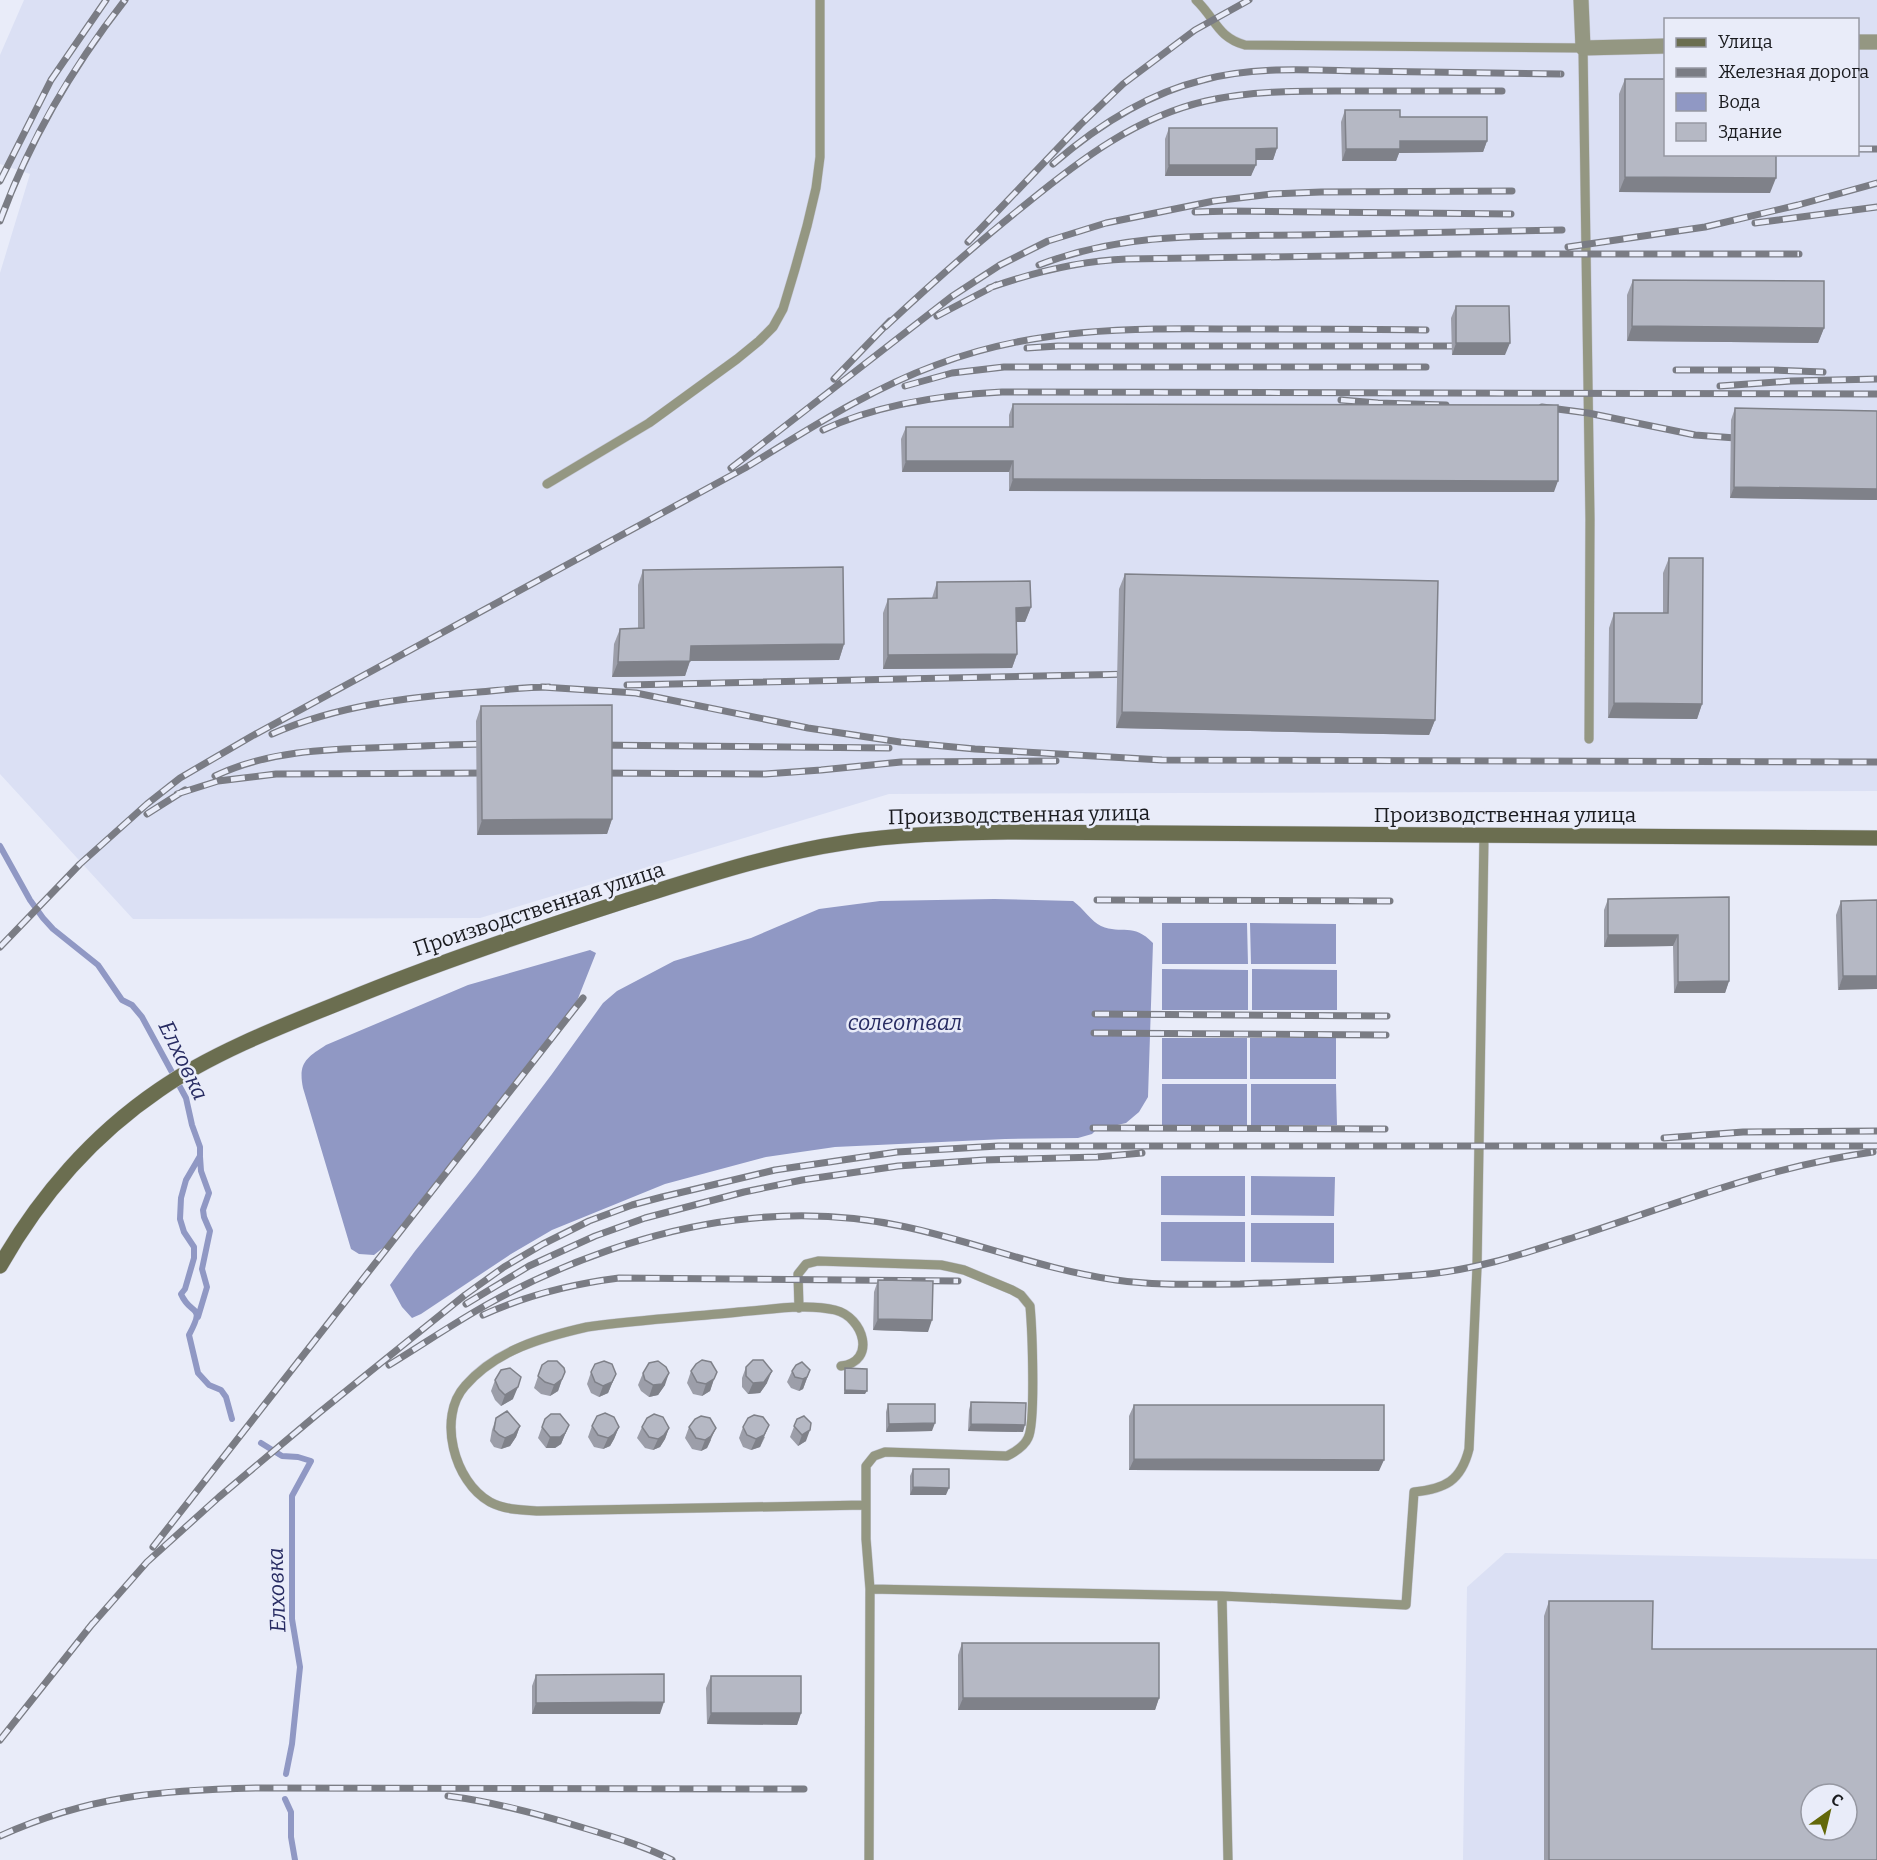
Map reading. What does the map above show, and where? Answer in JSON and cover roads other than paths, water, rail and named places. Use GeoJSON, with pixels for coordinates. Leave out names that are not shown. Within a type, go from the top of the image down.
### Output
{"type":"FeatureCollection","features":[{"type":"Feature","properties":{"kind":"main road","name":"Производственная улица"},"geometry":{"type":"LineString","coordinates":[[0,1266],[33,1213],[74,1164],[123,1116],[156,1091],[197,1067],[300,1019],[428,967],[709,875],[775,856],[844,843],[926,834],[1008,832],[1877,838]]}},
{"type":"Feature","properties":{"kind":"street"},"geometry":{"type":"LineString","coordinates":[[1581,0],[1582,48],[1664,46]]}},
{"type":"Feature","properties":{"kind":"street"},"geometry":{"type":"LineString","coordinates":[[1859,42],[1877,42]]}},
{"type":"Feature","properties":{"kind":"lane"},"geometry":{"type":"LineString","coordinates":[[547,484],[649,423],[759,342],[773,327],[783,309],[807,226],[820,157],[820,0]]}},
{"type":"Feature","properties":{"kind":"lane"},"geometry":{"type":"LineString","coordinates":[[1196,0],[1224,35],[1232,41],[1245,45],[1582,48],[1590,519],[1589,739]]}},
{"type":"Feature","properties":{"kind":"lane"},"geometry":{"type":"LineString","coordinates":[[870,1589],[1222,1596],[1406,1605],[1414,1492],[1436,1490],[1448,1484],[1466,1462],[1469,1449],[1477,1267],[1484,836]]}},
{"type":"Feature","properties":{"kind":"lane"},"geometry":{"type":"LineString","coordinates":[[799,1308],[798,1274],[806,1264],[818,1261],[941,1264],[1012,1290],[1021,1295],[1030,1306],[1032,1420],[1028,1439],[1022,1447],[1007,1456],[885,1452],[874,1456],[866,1466],[870,1589],[869,1860]]}},
{"type":"Feature","properties":{"kind":"lane"},"geometry":{"type":"LineString","coordinates":[[841,1366],[850,1365],[859,1358],[862,1334],[860,1327],[850,1317],[836,1310],[799,1308],[615,1323],[561,1333],[521,1347],[496,1360],[475,1376],[456,1398],[451,1411],[450,1426],[458,1460],[475,1490],[487,1501],[510,1509],[539,1511],[866,1505]]}},
{"type":"Feature","properties":{"kind":"lane"},"geometry":{"type":"LineString","coordinates":[[1222,1596],[1228,1860]]}},
{"type":"Feature","properties":{"kind":"water","name":"солеотвал"},"geometry":{"type":"Polygon","coordinates":[[[994,899],[1073,901],[1101,926],[1133,931],[1153,943],[1148,1097],[1139,1112],[1126,1123],[1096,1130],[1092,1134],[1078,1138],[835,1147],[766,1157],[665,1184],[552,1230],[511,1254],[421,1314],[412,1318],[402,1307],[390,1285],[475,1176],[603,1003],[617,991],[674,961],[751,938],[819,909],[880,901],[994,899]]]}},
{"type":"Feature","properties":{"kind":"water"},"geometry":{"type":"Polygon","coordinates":[[[1162,923],[1247,923],[1248,964],[1162,964],[1162,923]]]}},
{"type":"Feature","properties":{"kind":"water"},"geometry":{"type":"Polygon","coordinates":[[[1250,923],[1336,924],[1336,964],[1251,964],[1250,923]]]}},
{"type":"Feature","properties":{"kind":"water"},"geometry":{"type":"Polygon","coordinates":[[[590,950],[596,953],[577,1001],[384,1247],[374,1255],[359,1254],[351,1249],[303,1088],[302,1073],[305,1062],[326,1045],[468,985],[590,950]]]}},
{"type":"Feature","properties":{"kind":"water"},"geometry":{"type":"Polygon","coordinates":[[[1162,969],[1248,970],[1248,1010],[1162,1010],[1162,969]]]}},
{"type":"Feature","properties":{"kind":"water"},"geometry":{"type":"Polygon","coordinates":[[[1252,969],[1337,970],[1337,1010],[1252,1010],[1252,969]]]}},
{"type":"Feature","properties":{"kind":"water"},"geometry":{"type":"Polygon","coordinates":[[[1162,1038],[1247,1038],[1247,1079],[1162,1079],[1162,1038]]]}},
{"type":"Feature","properties":{"kind":"water"},"geometry":{"type":"Polygon","coordinates":[[[1250,1038],[1336,1038],[1336,1079],[1250,1079],[1250,1038]]]}},
{"type":"Feature","properties":{"kind":"water"},"geometry":{"type":"Polygon","coordinates":[[[1162,1084],[1247,1084],[1247,1125],[1162,1125],[1162,1084]]]}},
{"type":"Feature","properties":{"kind":"water"},"geometry":{"type":"Polygon","coordinates":[[[1251,1084],[1336,1084],[1337,1125],[1251,1125],[1251,1084]]]}},
{"type":"Feature","properties":{"kind":"water"},"geometry":{"type":"Polygon","coordinates":[[[1161,1176],[1245,1176],[1245,1216],[1161,1215],[1161,1176]]]}},
{"type":"Feature","properties":{"kind":"water"},"geometry":{"type":"Polygon","coordinates":[[[1251,1176],[1335,1177],[1334,1216],[1251,1215],[1251,1176]]]}},
{"type":"Feature","properties":{"kind":"water"},"geometry":{"type":"Polygon","coordinates":[[[1161,1222],[1245,1222],[1245,1262],[1161,1261],[1161,1222]]]}},
{"type":"Feature","properties":{"kind":"water"},"geometry":{"type":"Polygon","coordinates":[[[1251,1223],[1334,1223],[1334,1263],[1251,1262],[1251,1223]]]}},
{"type":"Feature","properties":{"kind":"waterway","name":"Елховка"},"geometry":{"type":"LineString","coordinates":[[0,846],[30,900],[43,918],[53,929],[98,965],[122,1000],[132,1005],[142,1017],[186,1098],[200,1147],[200,1156],[186,1180],[181,1198],[180,1219],[184,1232],[194,1247],[194,1258],[185,1289],[181,1294],[197,1314],[189,1335],[198,1373],[209,1385],[221,1390],[226,1397],[232,1419]]}},
{"type":"Feature","properties":{"kind":"waterway"},"geometry":{"type":"LineString","coordinates":[[198,1317],[207,1287],[202,1269],[210,1231],[203,1210],[209,1193],[201,1171],[200,1157]]}},
{"type":"Feature","properties":{"kind":"waterway","name":"Елховка"},"geometry":{"type":"LineString","coordinates":[[261,1443],[282,1456],[311,1461],[292,1496],[292,1619],[300,1667],[292,1744],[286,1774]]}},
{"type":"Feature","properties":{"kind":"waterway","name":"Елховка"},"geometry":{"type":"LineString","coordinates":[[285,1799],[291,1812],[291,1837],[295,1860]]}},
{"type":"Feature","properties":{"kind":"railway"},"geometry":{"type":"LineString","coordinates":[[0,181],[51,80],[106,0]]}},
{"type":"Feature","properties":{"kind":"railway"},"geometry":{"type":"LineString","coordinates":[[0,221],[38,133],[87,52],[125,0]]}},
{"type":"Feature","properties":{"kind":"railway"},"geometry":{"type":"LineString","coordinates":[[968,242],[1080,125],[1123,84],[1195,30],[1249,0]]}},
{"type":"Feature","properties":{"kind":"railway"},"geometry":{"type":"LineString","coordinates":[[1053,164],[1105,124],[1142,103],[1182,86],[1222,76],[1262,71],[1302,70],[1561,74]]}},
{"type":"Feature","properties":{"kind":"railway"},"geometry":{"type":"LineString","coordinates":[[885,327],[972,249],[1088,156],[1133,129],[1180,108],[1224,97],[1278,92],[1502,91]]}},
{"type":"Feature","properties":{"kind":"railway"},"geometry":{"type":"LineString","coordinates":[[1859,149],[1877,149]]}},
{"type":"Feature","properties":{"kind":"railway"},"geometry":{"type":"LineString","coordinates":[[1568,247],[1705,227],[1877,183]]}},
{"type":"Feature","properties":{"kind":"railway"},"geometry":{"type":"LineString","coordinates":[[731,468],[951,297],[1000,265],[1048,241],[1106,223],[1214,201],[1272,194],[1512,191]]}},
{"type":"Feature","properties":{"kind":"railway"},"geometry":{"type":"LineString","coordinates":[[1755,223],[1877,207]]}},
{"type":"Feature","properties":{"kind":"railway"},"geometry":{"type":"LineString","coordinates":[[1195,212],[1511,214]]}},
{"type":"Feature","properties":{"kind":"railway"},"geometry":{"type":"LineString","coordinates":[[1039,265],[1071,254],[1103,247],[1168,238],[1562,230]]}},
{"type":"Feature","properties":{"kind":"railway"},"geometry":{"type":"LineString","coordinates":[[989,288],[1057,268],[1127,259],[1464,254],[1799,254]]}},
{"type":"Feature","properties":{"kind":"railway"},"geometry":{"type":"LineString","coordinates":[[937,316],[996,285]]}},
{"type":"Feature","properties":{"kind":"railway"},"geometry":{"type":"LineString","coordinates":[[834,379],[890,321]]}},
{"type":"Feature","properties":{"kind":"railway"},"geometry":{"type":"LineString","coordinates":[[0,947],[80,864],[147,804],[180,778],[252,736],[745,468],[862,399],[911,375],[972,353],[1045,337],[1082,333],[1156,329],[1426,330]]}},
{"type":"Feature","properties":{"kind":"railway"},"geometry":{"type":"LineString","coordinates":[[1027,348],[1058,346],[1468,346]]}},
{"type":"Feature","properties":{"kind":"railway"},"geometry":{"type":"LineString","coordinates":[[905,386],[952,373],[1004,367],[1426,367]]}},
{"type":"Feature","properties":{"kind":"railway"},"geometry":{"type":"LineString","coordinates":[[1676,370],[1823,372]]}},
{"type":"Feature","properties":{"kind":"railway"},"geometry":{"type":"LineString","coordinates":[[1720,386],[1791,381],[1877,379]]}},
{"type":"Feature","properties":{"kind":"railway"},"geometry":{"type":"LineString","coordinates":[[823,430],[844,421],[911,402],[1002,392],[1877,394]]}},
{"type":"Feature","properties":{"kind":"railway"},"geometry":{"type":"LineString","coordinates":[[1341,400],[1446,405]]}},
{"type":"Feature","properties":{"kind":"railway"},"geometry":{"type":"LineString","coordinates":[[1542,407],[1588,413],[1695,435],[1749,439]]}},
{"type":"Feature","properties":{"kind":"railway"},"geometry":{"type":"LineString","coordinates":[[627,685],[1133,674]]}},
{"type":"Feature","properties":{"kind":"railway"},"geometry":{"type":"LineString","coordinates":[[542,687],[636,693],[808,728],[900,742],[975,749],[1162,760],[1877,762]]}},
{"type":"Feature","properties":{"kind":"railway"},"geometry":{"type":"LineString","coordinates":[[272,734],[322,716],[374,704],[426,697],[549,687]]}},
{"type":"Feature","properties":{"kind":"railway"},"geometry":{"type":"LineString","coordinates":[[215,776],[258,760],[304,752],[493,744]]}},
{"type":"Feature","properties":{"kind":"railway"},"geometry":{"type":"LineString","coordinates":[[595,745],[889,748]]}},
{"type":"Feature","properties":{"kind":"railway"},"geometry":{"type":"LineString","coordinates":[[595,773],[765,774],[901,762],[1056,761]]}},
{"type":"Feature","properties":{"kind":"railway"},"geometry":{"type":"LineString","coordinates":[[177,794],[218,781],[276,774],[493,773]]}},
{"type":"Feature","properties":{"kind":"railway"},"geometry":{"type":"LineString","coordinates":[[147,814],[185,790]]}},
{"type":"Feature","properties":{"kind":"railway"},"geometry":{"type":"LineString","coordinates":[[1097,900],[1390,901]]}},
{"type":"Feature","properties":{"kind":"railway"},"geometry":{"type":"LineString","coordinates":[[153,1547],[583,998]]}},
{"type":"Feature","properties":{"kind":"railway"},"geometry":{"type":"LineString","coordinates":[[1095,1014],[1387,1016]]}},
{"type":"Feature","properties":{"kind":"railway"},"geometry":{"type":"LineString","coordinates":[[1094,1033],[1386,1035]]}},
{"type":"Feature","properties":{"kind":"railway"},"geometry":{"type":"LineString","coordinates":[[1093,1128],[1385,1129]]}},
{"type":"Feature","properties":{"kind":"railway"},"geometry":{"type":"LineString","coordinates":[[1664,1138],[1743,1132],[1877,1131]]}},
{"type":"Feature","properties":{"kind":"railway"},"geometry":{"type":"LineString","coordinates":[[88,1629],[147,1562],[219,1497],[465,1295],[504,1267],[543,1244],[589,1221],[632,1205],[775,1170],[897,1152],[998,1146],[1877,1146]]}},
{"type":"Feature","properties":{"kind":"railway"},"geometry":{"type":"LineString","coordinates":[[389,1365],[488,1304],[577,1262],[640,1240],[736,1220],[778,1216],[821,1216],[885,1223],[932,1233],[1063,1270],[1131,1282],[1240,1284],[1373,1278],[1438,1273],[1498,1261],[1759,1177],[1835,1158],[1873,1152]]}},
{"type":"Feature","properties":{"kind":"railway"},"geometry":{"type":"LineString","coordinates":[[466,1304],[529,1266],[595,1236],[645,1218],[744,1192],[802,1180],[898,1166],[1142,1153]]}},
{"type":"Feature","properties":{"kind":"railway"},"geometry":{"type":"LineString","coordinates":[[483,1315],[550,1291],[619,1278],[958,1281]]}},
{"type":"Feature","properties":{"kind":"railway"},"geometry":{"type":"LineString","coordinates":[[0,1740],[93,1623]]}},
{"type":"Feature","properties":{"kind":"railway"},"geometry":{"type":"LineString","coordinates":[[0,1836],[64,1812],[95,1804],[188,1791],[256,1788],[804,1789]]}},
{"type":"Feature","properties":{"kind":"railway"},"geometry":{"type":"LineString","coordinates":[[448,1796],[500,1805],[550,1818],[629,1842],[672,1860]]}}]}
